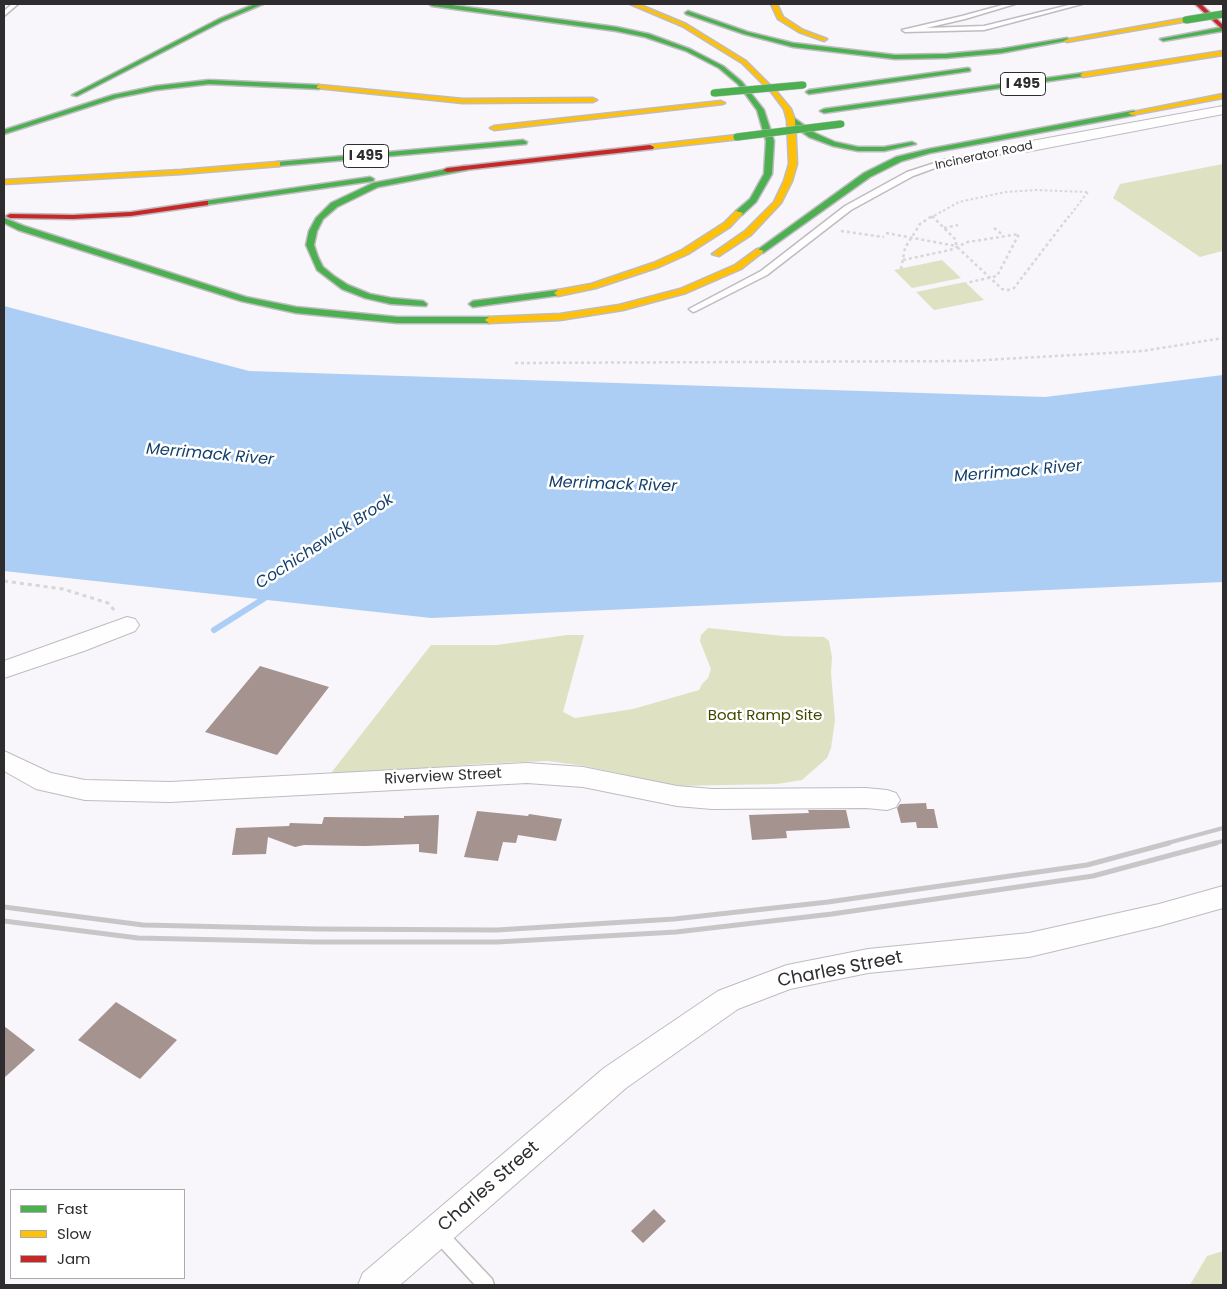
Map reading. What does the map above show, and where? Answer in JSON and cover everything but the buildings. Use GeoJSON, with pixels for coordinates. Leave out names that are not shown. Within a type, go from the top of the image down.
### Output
{"type":"FeatureCollection","features":[{"type":"Feature","properties":{"kind":"main road"},"geometry":{"type":"LineString","coordinates":[[4,131],[221,20],[260,4]]}},
{"type":"Feature","properties":{"kind":"main road"},"geometry":{"type":"LineString","coordinates":[[432,4],[616,29],[679,46],[714,63],[740,83],[760,110],[770,141],[768,174],[752,200],[727,225],[685,252],[656,265],[593,286],[525,298],[465,304]]}},
{"type":"Feature","properties":{"kind":"main road"},"geometry":{"type":"LineString","coordinates":[[633,4],[684,25],[744,62],[774,92],[787,109],[791,120],[793,164],[788,181],[777,203],[748,233],[705,260]]}},
{"type":"Feature","properties":{"kind":"main road"},"geometry":{"type":"LineString","coordinates":[[774,4],[780,18],[801,31],[834,42],[875,47],[923,48],[969,46],[1186,20]]}},
{"type":"Feature","properties":{"kind":"main road"},"geometry":{"type":"LineString","coordinates":[[1198,4],[1223,29]]}},
{"type":"Feature","properties":{"kind":"main road"},"geometry":{"type":"LineString","coordinates":[[671,7],[746,33],[793,45],[895,57],[946,56],[1001,51],[1223,14]]}},
{"type":"Feature","properties":{"kind":"main road"},"geometry":{"type":"LineString","coordinates":[[170,46],[199,22],[202,16]]}},
{"type":"Feature","properties":{"kind":"main road"},"geometry":{"type":"LineString","coordinates":[[1147,42],[1223,29]]}},
{"type":"Feature","properties":{"kind":"main road"},"geometry":{"type":"LineString","coordinates":[[1069,89],[1222,56]]}},
{"type":"Feature","properties":{"kind":"main road","name":"I 495"},"geometry":{"type":"LineString","coordinates":[[751,119],[815,112],[1222,56]]}},
{"type":"Feature","properties":{"kind":"main road","name":"I 495"},"geometry":{"type":"LineString","coordinates":[[482,129],[721,103],[806,89],[983,68]]}},
{"type":"Feature","properties":{"kind":"main road"},"geometry":{"type":"LineString","coordinates":[[4,131],[115,96],[156,88],[209,82],[295,85],[462,101],[555,102],[609,100]]}},
{"type":"Feature","properties":{"kind":"main road"},"geometry":{"type":"LineString","coordinates":[[791,120],[812,135],[833,144],[858,148],[884,149],[1223,87]]}},
{"type":"Feature","properties":{"kind":"main road"},"geometry":{"type":"LineString","coordinates":[[684,95],[806,89]]}},
{"type":"Feature","properties":{"kind":"main road"},"geometry":{"type":"LineString","coordinates":[[4,218],[21,228],[160,273],[244,299],[296,310],[397,320],[483,318],[521,320],[560,317],[620,308],[683,291],[738,267],[867,175],[899,159],[929,151],[1223,96]]}},
{"type":"Feature","properties":{"kind":"main road"},"geometry":{"type":"LineString","coordinates":[[4,218],[131,214],[382,177],[846,123]]}},
{"type":"Feature","properties":{"kind":"main road","name":"I 495"},"geometry":{"type":"LineString","coordinates":[[4,182],[181,172],[537,141]]}},
{"type":"Feature","properties":{"kind":"main road"},"geometry":{"type":"LineString","coordinates":[[437,304],[391,301],[368,296],[345,287],[331,278],[317,262],[310,245],[313,231],[320,218],[334,205],[353,195],[376,185],[464,168]]}},
{"type":"Feature","properties":{"kind":"main road"},"geometry":{"type":"LineString","coordinates":[[483,318],[597,299]]}},
{"type":"Feature","properties":{"kind":"street","name":"Incinerator Road"},"geometry":{"type":"LineString","coordinates":[[1026,147],[1223,110]]}},
{"type":"Feature","properties":{"kind":"street"},"geometry":{"type":"LineString","coordinates":[[4,670],[76,645],[127,624]]}},
{"type":"Feature","properties":{"kind":"street","name":"Riverview Street"},"geometry":{"type":"LineString","coordinates":[[4,760],[45,782],[95,791],[170,792],[527,773],[583,777],[677,796],[712,799],[866,798],[887,800]]}},
{"type":"Feature","properties":{"kind":"street","name":"Charles Street"},"geometry":{"type":"LineString","coordinates":[[374,1285],[615,1078],[728,1000],[787,977],[868,961],[1029,945],[1159,915],[1223,897]]}},
{"type":"Feature","properties":{"kind":"lane"},"geometry":{"type":"LineString","coordinates":[[4,14],[16,4]]}},
{"type":"Feature","properties":{"kind":"lane"},"geometry":{"type":"LineString","coordinates":[[1012,4],[963,18],[906,30],[984,28],[1079,4]]}},
{"type":"Feature","properties":{"kind":"lane"},"geometry":{"type":"LineString","coordinates":[[963,18],[984,28]]}},
{"type":"Feature","properties":{"kind":"lane","name":"Incinerator Road"},"geometry":{"type":"LineString","coordinates":[[693,309],[764,272],[848,208],[910,174],[944,162],[1026,147]]}},
{"type":"Feature","properties":{"kind":"lane"},"geometry":{"type":"LineString","coordinates":[[437,1232],[486,1285]]}},
{"type":"Feature","properties":{"kind":"path"},"geometry":{"type":"LineString","coordinates":[[886,233],[911,236],[956,246],[1002,289],[1008,290],[1014,288],[1088,192],[1046,190],[1006,192],[959,202],[920,224],[911,236],[905,248],[901,269]]}},
{"type":"Feature","properties":{"kind":"path"},"geometry":{"type":"LineString","coordinates":[[932,216],[956,240],[956,246]]}},
{"type":"Feature","properties":{"kind":"path"},"geometry":{"type":"LineString","coordinates":[[826,225],[835,230],[884,237]]}},
{"type":"Feature","properties":{"kind":"path"},"geometry":{"type":"LineString","coordinates":[[943,228],[958,225]]}},
{"type":"Feature","properties":{"kind":"path"},"geometry":{"type":"LineString","coordinates":[[994,228],[1003,236]]}},
{"type":"Feature","properties":{"kind":"path"},"geometry":{"type":"LineString","coordinates":[[902,260],[950,250],[956,246],[1019,234],[997,276],[966,283]]}},
{"type":"Feature","properties":{"kind":"path"},"geometry":{"type":"LineString","coordinates":[[515,363],[968,361],[1143,351],[1223,338]]}},
{"type":"Feature","properties":{"kind":"path"},"geometry":{"type":"LineString","coordinates":[[4,581],[63,589],[108,603],[127,624]]}},
{"type":"Feature","properties":{"kind":"green space"},"geometry":{"type":"Polygon","coordinates":[[[1223,164],[1222,251],[1200,257],[1113,198],[1120,184],[1223,164]]]}},
{"type":"Feature","properties":{"kind":"green space"},"geometry":{"type":"Polygon","coordinates":[[[942,260],[961,278],[912,288],[894,270],[942,260]]]}},
{"type":"Feature","properties":{"kind":"green space"},"geometry":{"type":"Polygon","coordinates":[[[965,282],[984,300],[934,310],[916,292],[965,282]]]}},
{"type":"Feature","properties":{"kind":"green space","name":"Boat Ramp Site"},"geometry":{"type":"Polygon","coordinates":[[[708,628],[783,636],[824,637],[829,641],[832,657],[831,673],[835,720],[831,748],[827,758],[802,780],[777,784],[677,786],[585,766],[548,761],[476,764],[328,777],[431,645],[497,645],[567,635],[584,635],[563,712],[575,718],[633,709],[699,690],[708,678],[711,669],[700,641],[701,635],[708,628]]]}},
{"type":"Feature","properties":{"kind":"green space"},"geometry":{"type":"Polygon","coordinates":[[[1223,1251],[1223,1285],[1190,1285],[1207,1256],[1223,1251]]]}},
{"type":"Feature","properties":{"kind":"water","name":"Merrimack River"},"geometry":{"type":"Polygon","coordinates":[[[4,306],[249,371],[1045,397],[1223,375],[1223,582],[431,618],[4,571],[4,306]]]}},
{"type":"Feature","properties":{"kind":"waterway","name":"Cochichewick Brook"},"geometry":{"type":"LineString","coordinates":[[214,630],[268,596]]}},
{"type":"Feature","properties":{"kind":"railway"},"geometry":{"type":"LineString","coordinates":[[1164,844],[1223,828]]}},
{"type":"Feature","properties":{"kind":"railway"},"geometry":{"type":"LineString","coordinates":[[1212,844],[1223,841]]}},
{"type":"Feature","properties":{"kind":"railway"},"geometry":{"type":"LineString","coordinates":[[4,907],[143,925],[319,929],[497,930],[674,919],[828,902],[1087,865],[1169,843]]}},
{"type":"Feature","properties":{"kind":"railway"},"geometry":{"type":"LineString","coordinates":[[4,921],[138,938],[317,942],[497,942],[676,932],[832,914],[1093,876],[1216,843]]}},
{"type":"Feature","properties":{"kind":"traffic: fast"},"geometry":{"type":"LineString","coordinates":[[75,95],[221,20],[260,4]]}},
{"type":"Feature","properties":{"kind":"traffic: fast"},"geometry":{"type":"LineString","coordinates":[[432,4],[616,29],[647,35],[688,50],[721,67],[740,83],[760,110],[770,141],[768,174],[753,200],[739,213]]}},
{"type":"Feature","properties":{"kind":"traffic: fast"},"geometry":{"type":"LineString","coordinates":[[688,13],[746,33],[793,45],[895,57],[946,56],[1001,51],[1067,40]]}},
{"type":"Feature","properties":{"kind":"traffic: fast"},"geometry":{"type":"LineString","coordinates":[[1186,20],[1223,14]]}},
{"type":"Feature","properties":{"kind":"traffic: fast"},"geometry":{"type":"LineString","coordinates":[[1163,39],[1223,29]]}},
{"type":"Feature","properties":{"kind":"traffic: fast"},"geometry":{"type":"LineString","coordinates":[[809,92],[968,70]]}},
{"type":"Feature","properties":{"kind":"traffic: fast"},"geometry":{"type":"LineString","coordinates":[[824,111],[1083,75]]}},
{"type":"Feature","properties":{"kind":"traffic: fast"},"geometry":{"type":"LineString","coordinates":[[4,132],[115,96],[156,88],[209,82],[319,87]]}},
{"type":"Feature","properties":{"kind":"traffic: fast"},"geometry":{"type":"LineString","coordinates":[[714,93],[803,85]]}},
{"type":"Feature","properties":{"kind":"traffic: fast"},"geometry":{"type":"LineString","coordinates":[[760,251],[867,175],[899,159],[929,151],[1132,113]]}},
{"type":"Feature","properties":{"kind":"traffic: fast"},"geometry":{"type":"LineString","coordinates":[[791,120],[812,135],[833,144],[858,149],[884,149],[912,144]]}},
{"type":"Feature","properties":{"kind":"traffic: fast"},"geometry":{"type":"LineString","coordinates":[[737,137],[841,124]]}},
{"type":"Feature","properties":{"kind":"traffic: fast"},"geometry":{"type":"LineString","coordinates":[[277,164],[523,142]]}},
{"type":"Feature","properties":{"kind":"traffic: fast"},"geometry":{"type":"LineString","coordinates":[[423,304],[391,301],[368,296],[345,287],[331,278],[320,268],[314,257],[310,245],[313,231],[320,218],[334,205],[376,185],[464,168]]}},
{"type":"Feature","properties":{"kind":"traffic: fast"},"geometry":{"type":"LineString","coordinates":[[205,203],[370,179]]}},
{"type":"Feature","properties":{"kind":"traffic: fast"},"geometry":{"type":"LineString","coordinates":[[4,220],[21,228],[244,299],[296,310],[397,320],[489,320]]}},
{"type":"Feature","properties":{"kind":"traffic: fast"},"geometry":{"type":"LineString","coordinates":[[473,304],[558,293]]}},
{"type":"Feature","properties":{"kind":"traffic: slow"},"geometry":{"type":"LineString","coordinates":[[633,4],[684,25],[744,62],[774,92],[787,109],[791,120],[793,164],[788,181],[777,203],[748,233],[716,254]]}},
{"type":"Feature","properties":{"kind":"traffic: slow"},"geometry":{"type":"LineString","coordinates":[[774,4],[780,18],[801,31],[824,39]]}},
{"type":"Feature","properties":{"kind":"traffic: slow"},"geometry":{"type":"LineString","coordinates":[[1067,40],[1186,20]]}},
{"type":"Feature","properties":{"kind":"traffic: slow"},"geometry":{"type":"LineString","coordinates":[[1083,75],[1223,53]]}},
{"type":"Feature","properties":{"kind":"traffic: slow"},"geometry":{"type":"LineString","coordinates":[[319,87],[463,101],[593,100]]}},
{"type":"Feature","properties":{"kind":"traffic: slow"},"geometry":{"type":"LineString","coordinates":[[1132,113],[1223,96]]}},
{"type":"Feature","properties":{"kind":"traffic: slow"},"geometry":{"type":"LineString","coordinates":[[494,128],[721,103]]}},
{"type":"Feature","properties":{"kind":"traffic: slow"},"geometry":{"type":"LineString","coordinates":[[650,147],[737,137]]}},
{"type":"Feature","properties":{"kind":"traffic: slow"},"geometry":{"type":"LineString","coordinates":[[4,182],[181,172],[277,164]]}},
{"type":"Feature","properties":{"kind":"traffic: slow"},"geometry":{"type":"LineString","coordinates":[[558,293],[593,286],[656,265],[685,252],[727,225],[739,213]]}},
{"type":"Feature","properties":{"kind":"traffic: slow"},"geometry":{"type":"LineString","coordinates":[[489,320],[560,317],[620,308],[683,291],[738,267],[760,251]]}},
{"type":"Feature","properties":{"kind":"traffic: jam"},"geometry":{"type":"LineString","coordinates":[[1198,4],[1223,28]]}},
{"type":"Feature","properties":{"kind":"traffic: jam"},"geometry":{"type":"LineString","coordinates":[[447,170],[650,147]]}},
{"type":"Feature","properties":{"kind":"traffic: jam"},"geometry":{"type":"LineString","coordinates":[[10,216],[73,217],[131,214],[205,203]]}}]}
